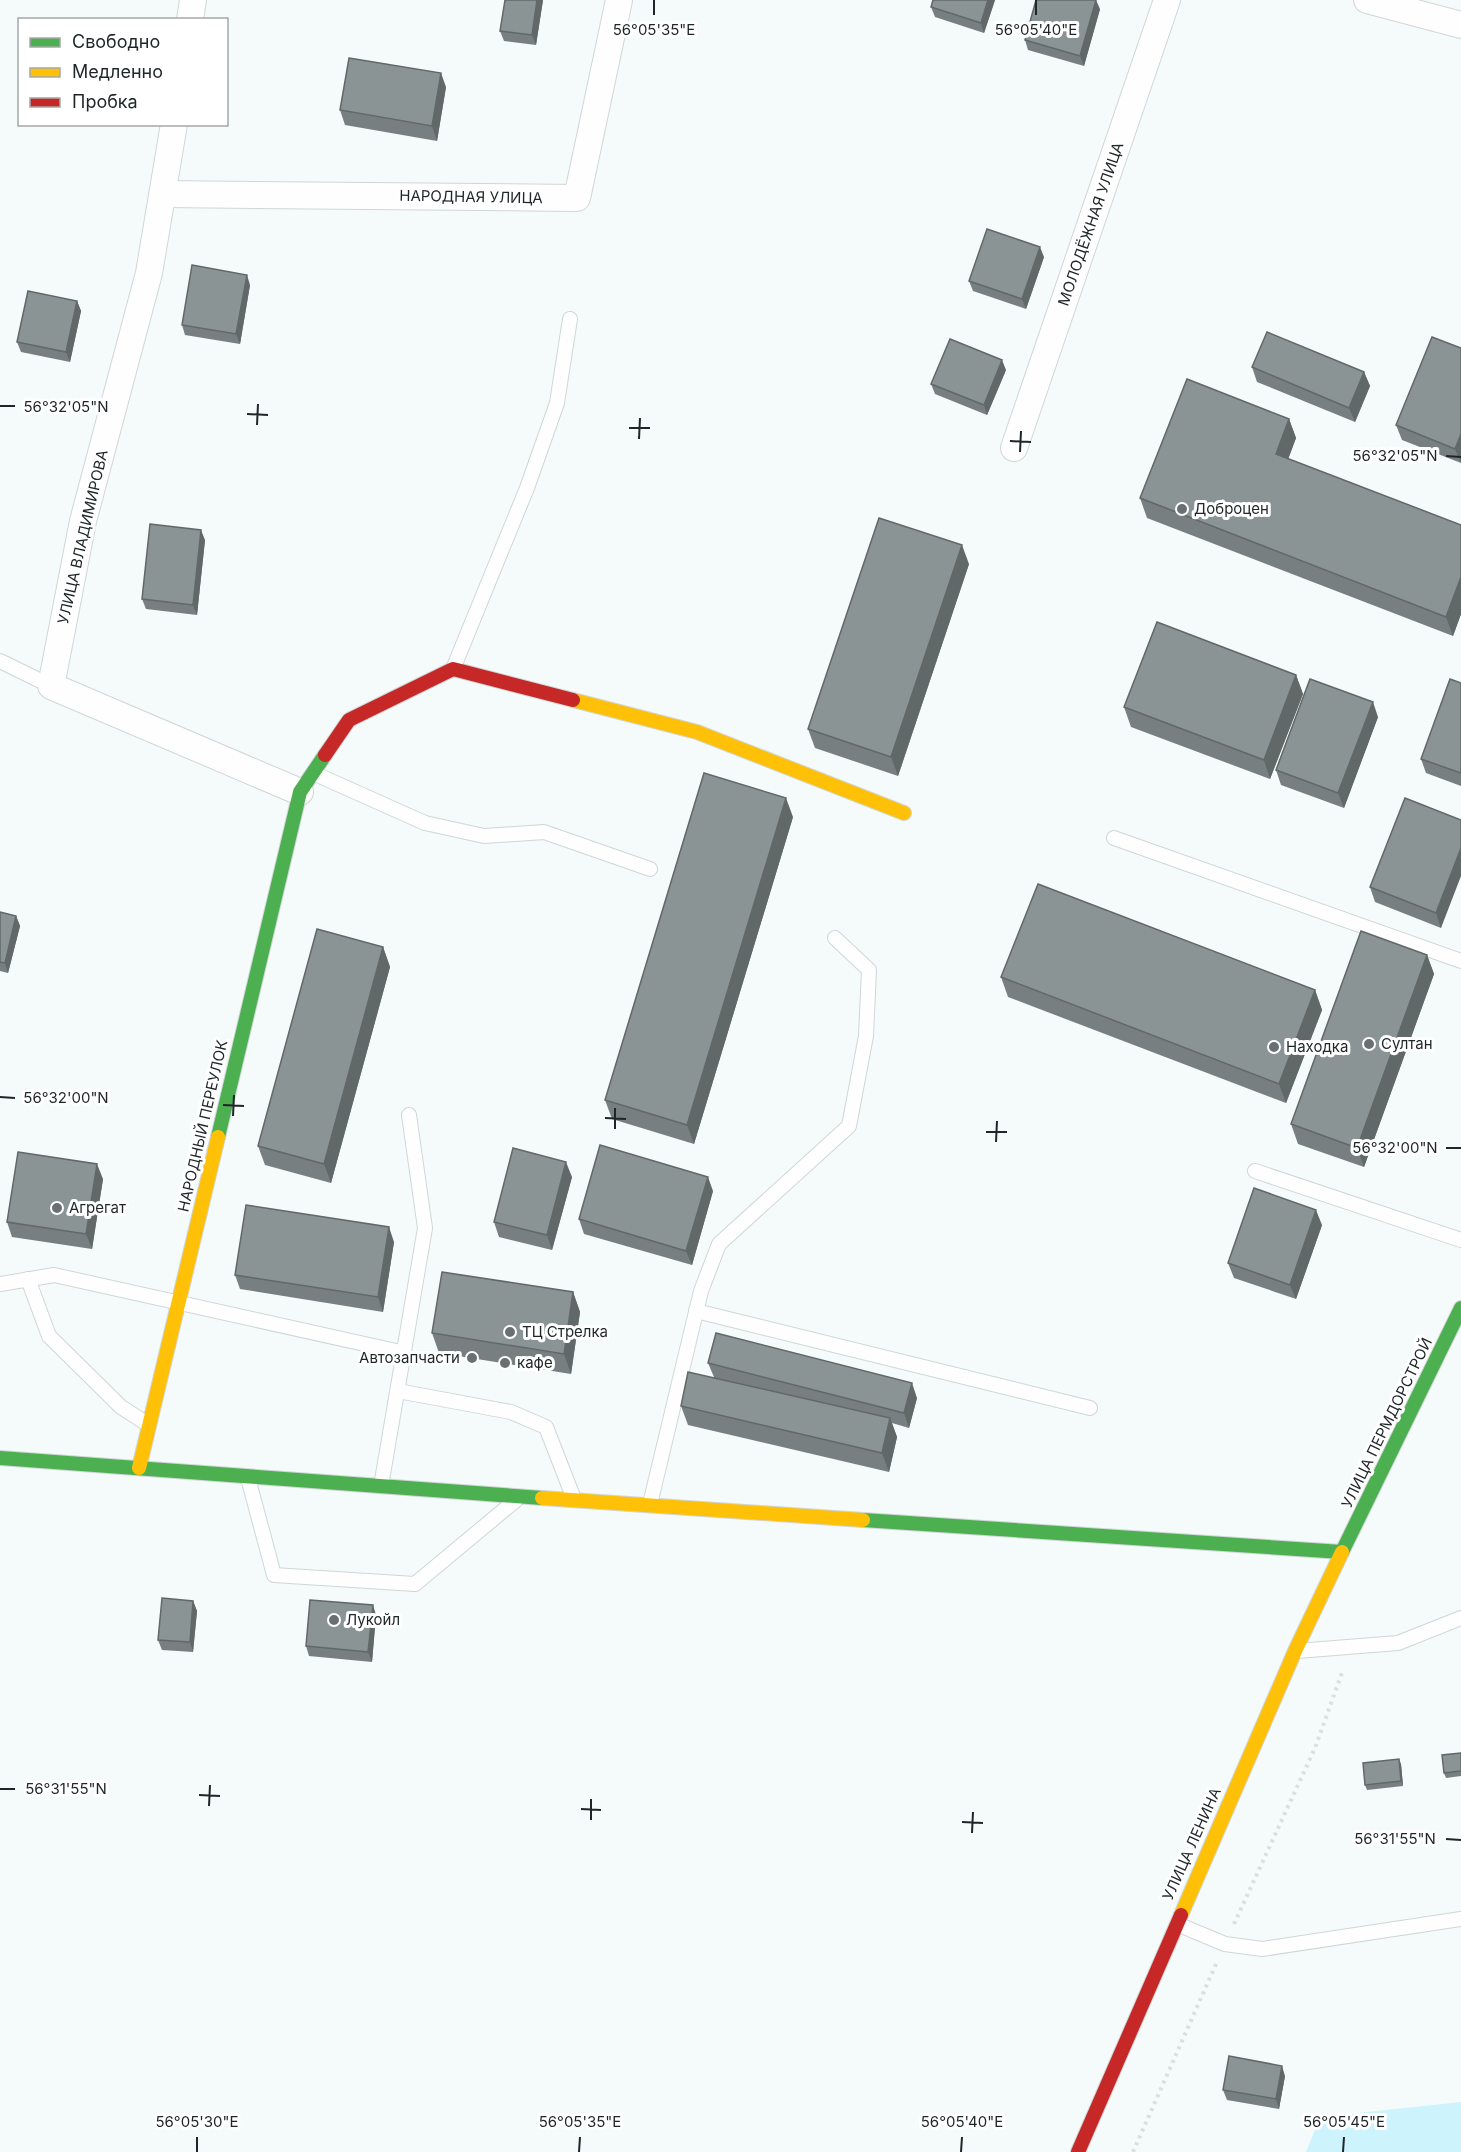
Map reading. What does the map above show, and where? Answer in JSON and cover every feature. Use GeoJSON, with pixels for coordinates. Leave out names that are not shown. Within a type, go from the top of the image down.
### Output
{"type":"FeatureCollection","features":[{"type":"Feature","properties":{"kind":"main road"},"geometry":{"type":"LineString","coordinates":[[306,782],[349,720],[453,669],[697,732],[904,813]]}},
{"type":"Feature","properties":{"kind":"main road","name":"НАРОДНЫЙ ПЕРЕУЛОК"},"geometry":{"type":"LineString","coordinates":[[139,1468],[306,782]]}},
{"type":"Feature","properties":{"kind":"main road","name":"УЛИЦА ПЕРМДОРСТРОЙ"},"geometry":{"type":"LineString","coordinates":[[1342,1552],[1461,1308]]}},
{"type":"Feature","properties":{"kind":"main road"},"geometry":{"type":"LineString","coordinates":[[0,1458],[248,1478],[1342,1552]]}},
{"type":"Feature","properties":{"kind":"main road","name":"УЛИЦА ЛЕНИНА"},"geometry":{"type":"LineString","coordinates":[[1078,2152],[1175,1923],[1295,1651],[1342,1552]]}},
{"type":"Feature","properties":{"kind":"street"},"geometry":{"type":"LineString","coordinates":[[190,18],[193,0]]}},
{"type":"Feature","properties":{"kind":"street","name":"НАРОДНАЯ УЛИЦА"},"geometry":{"type":"LineString","coordinates":[[163,195],[577,198],[619,0]]}},
{"type":"Feature","properties":{"kind":"street","name":"МОЛОДЁЖНАЯ УЛИЦА"},"geometry":{"type":"LineString","coordinates":[[1014,448],[1167,0]]}},
{"type":"Feature","properties":{"kind":"street"},"geometry":{"type":"LineString","coordinates":[[1367,0],[1461,25]]}},
{"type":"Feature","properties":{"kind":"street","name":"УЛИЦА ВЛАДИМИРОВА"},"geometry":{"type":"LineString","coordinates":[[51,686],[83,521],[149,273],[174,126]]}},
{"type":"Feature","properties":{"kind":"street"},"geometry":{"type":"LineString","coordinates":[[51,686],[306,782]]}},
{"type":"Feature","properties":{"kind":"lane"},"geometry":{"type":"LineString","coordinates":[[453,669],[527,488],[557,403],[570,319]]}},
{"type":"Feature","properties":{"kind":"lane"},"geometry":{"type":"LineString","coordinates":[[0,662],[51,686]]}},
{"type":"Feature","properties":{"kind":"lane"},"geometry":{"type":"LineString","coordinates":[[306,782],[425,823],[484,836],[544,832],[650,869]]}},
{"type":"Feature","properties":{"kind":"lane"},"geometry":{"type":"LineString","coordinates":[[1114,837],[1461,961]]}},
{"type":"Feature","properties":{"kind":"lane"},"geometry":{"type":"LineString","coordinates":[[650,1504],[696,1311],[719,1244],[849,1126],[866,1036],[868,970],[835,938]]}},
{"type":"Feature","properties":{"kind":"lane"},"geometry":{"type":"LineString","coordinates":[[381,1486],[425,1228],[409,1114]]}},
{"type":"Feature","properties":{"kind":"lane"},"geometry":{"type":"LineString","coordinates":[[1255,1171],[1461,1240]]}},
{"type":"Feature","properties":{"kind":"lane"},"geometry":{"type":"LineString","coordinates":[[0,1284],[54,1275],[405,1353]]}},
{"type":"Feature","properties":{"kind":"lane"},"geometry":{"type":"LineString","coordinates":[[28,1279],[50,1336],[121,1407],[149,1425]]}},
{"type":"Feature","properties":{"kind":"lane"},"geometry":{"type":"LineString","coordinates":[[696,1311],[1090,1408]]}},
{"type":"Feature","properties":{"kind":"lane"},"geometry":{"type":"LineString","coordinates":[[398,1391],[512,1412],[546,1428],[574,1499]]}},
{"type":"Feature","properties":{"kind":"lane"},"geometry":{"type":"LineString","coordinates":[[248,1478],[274,1575],[286,1576],[415,1584],[522,1495]]}},
{"type":"Feature","properties":{"kind":"lane"},"geometry":{"type":"LineString","coordinates":[[1295,1651],[1398,1643],[1461,1618]]}},
{"type":"Feature","properties":{"kind":"lane"},"geometry":{"type":"LineString","coordinates":[[1175,1923],[1225,1944],[1262,1949],[1461,1918]]}},
{"type":"Feature","properties":{"kind":"path"},"geometry":{"type":"LineString","coordinates":[[1133,2152],[1315,1748],[1351,1646]]}},
{"type":"Feature","properties":{"kind":"shaded area"},"geometry":{"type":"Polygon","coordinates":[[[1461,2102],[1461,2152],[1306,2152],[1320,2117],[1461,2102]]]}},
{"type":"Feature","properties":{"kind":"building"},"geometry":{"type":"Polygon","coordinates":[[[505,0],[537,0],[532,35],[500,31],[505,0]]]}},
{"type":"Feature","properties":{"kind":"building"},"geometry":{"type":"Polygon","coordinates":[[[933,0],[988,0],[981,23],[931,7],[933,0]]]}},
{"type":"Feature","properties":{"kind":"building"},"geometry":{"type":"Polygon","coordinates":[[[1036,0],[1096,0],[1080,56],[1025,40],[1036,0]]]}},
{"type":"Feature","properties":{"kind":"building"},"geometry":{"type":"Polygon","coordinates":[[[349,58],[441,73],[432,126],[340,110],[349,58]]]}},
{"type":"Feature","properties":{"kind":"building"},"geometry":{"type":"Polygon","coordinates":[[[987,229],[1040,247],[1022,299],[969,281],[987,229]]]}},
{"type":"Feature","properties":{"kind":"building"},"geometry":{"type":"Polygon","coordinates":[[[192,265],[247,275],[236,334],[182,325],[192,265]]]}},
{"type":"Feature","properties":{"kind":"building"},"geometry":{"type":"Polygon","coordinates":[[[28,291],[77,301],[66,352],[17,342],[28,291]]]}},
{"type":"Feature","properties":{"kind":"building"},"geometry":{"type":"Polygon","coordinates":[[[1267,332],[1364,372],[1349,408],[1252,367],[1267,332]]]}},
{"type":"Feature","properties":{"kind":"building"},"geometry":{"type":"Polygon","coordinates":[[[1432,337],[1461,348],[1461,434],[1455,449],[1396,425],[1432,337]]]}},
{"type":"Feature","properties":{"kind":"building"},"geometry":{"type":"Polygon","coordinates":[[[950,339],[1002,360],[984,405],[931,384],[950,339]]]}},
{"type":"Feature","properties":{"kind":"building"},"geometry":{"type":"Polygon","coordinates":[[[1187,379],[1289,419],[1276,454],[1461,525],[1461,577],[1446,617],[1140,498],[1187,379]]]}},
{"type":"Feature","properties":{"kind":"building"},"geometry":{"type":"Polygon","coordinates":[[[879,518],[962,545],[891,757],[808,729],[879,518]]]}},
{"type":"Feature","properties":{"kind":"building"},"geometry":{"type":"Polygon","coordinates":[[[150,524],[201,530],[193,605],[142,599],[150,524]]]}},
{"type":"Feature","properties":{"kind":"building"},"geometry":{"type":"Polygon","coordinates":[[[1157,622],[1296,675],[1264,760],[1124,707],[1157,622]]]}},
{"type":"Feature","properties":{"kind":"building"},"geometry":{"type":"Polygon","coordinates":[[[1310,679],[1373,702],[1338,793],[1276,770],[1310,679]]]}},
{"type":"Feature","properties":{"kind":"building"},"geometry":{"type":"Polygon","coordinates":[[[1450,679],[1461,683],[1461,773],[1421,759],[1450,679]]]}},
{"type":"Feature","properties":{"kind":"building"},"geometry":{"type":"Polygon","coordinates":[[[704,773],[786,798],[687,1125],[605,1100],[704,773]]]}},
{"type":"Feature","properties":{"kind":"building"},"geometry":{"type":"Polygon","coordinates":[[[1405,798],[1461,820],[1461,848],[1436,913],[1370,887],[1405,798]]]}},
{"type":"Feature","properties":{"kind":"building"},"geometry":{"type":"Polygon","coordinates":[[[1038,884],[1315,990],[1279,1084],[1001,977],[1038,884]]]}},
{"type":"Feature","properties":{"kind":"building"},"geometry":{"type":"Polygon","coordinates":[[[0,912],[16,916],[5,963],[0,962],[0,912]]]}},
{"type":"Feature","properties":{"kind":"building"},"geometry":{"type":"Polygon","coordinates":[[[317,929],[383,947],[324,1164],[258,1146],[317,929]]]}},
{"type":"Feature","properties":{"kind":"building"},"geometry":{"type":"Polygon","coordinates":[[[1361,931],[1427,955],[1357,1148],[1291,1124],[1361,931]]]}},
{"type":"Feature","properties":{"kind":"building"},"geometry":{"type":"Polygon","coordinates":[[[600,1145],[708,1177],[686,1251],[579,1219],[600,1145]]]}},
{"type":"Feature","properties":{"kind":"building"},"geometry":{"type":"Polygon","coordinates":[[[513,1148],[566,1162],[547,1235],[494,1222],[513,1148]]]}},
{"type":"Feature","properties":{"kind":"building","name":"Агрегат"},"geometry":{"type":"Polygon","coordinates":[[[18,1152],[97,1164],[86,1234],[7,1222],[18,1152]]]}},
{"type":"Feature","properties":{"kind":"building"},"geometry":{"type":"Polygon","coordinates":[[[1254,1188],[1316,1210],[1290,1285],[1228,1263],[1254,1188]]]}},
{"type":"Feature","properties":{"kind":"building"},"geometry":{"type":"Polygon","coordinates":[[[246,1205],[389,1227],[378,1297],[235,1275],[246,1205]]]}},
{"type":"Feature","properties":{"kind":"building","name":"ТЦ Стрелка"},"geometry":{"type":"Polygon","coordinates":[[[442,1272],[573,1292],[564,1354],[432,1333],[442,1272]]]}},
{"type":"Feature","properties":{"kind":"building"},"geometry":{"type":"Polygon","coordinates":[[[716,1333],[912,1383],[904,1413],[708,1363],[716,1333]]]}},
{"type":"Feature","properties":{"kind":"building"},"geometry":{"type":"Polygon","coordinates":[[[688,1372],[890,1418],[882,1453],[681,1406],[688,1372]]]}},
{"type":"Feature","properties":{"kind":"building"},"geometry":{"type":"Polygon","coordinates":[[[162,1598],[193,1601],[190,1642],[158,1640],[162,1598]]]}},
{"type":"Feature","properties":{"kind":"building"},"geometry":{"type":"Polygon","coordinates":[[[310,1600],[373,1605],[368,1652],[306,1646],[310,1600]]]}},
{"type":"Feature","properties":{"kind":"building"},"geometry":{"type":"Polygon","coordinates":[[[1461,1753],[1461,1771],[1444,1773],[1442,1755],[1461,1753]]]}},
{"type":"Feature","properties":{"kind":"building"},"geometry":{"type":"Polygon","coordinates":[[[1399,1759],[1401,1781],[1365,1785],[1363,1763],[1399,1759]]]}},
{"type":"Feature","properties":{"kind":"building"},"geometry":{"type":"Polygon","coordinates":[[[1229,2056],[1282,2066],[1276,2099],[1223,2090],[1229,2056]]]}},
{"type":"Feature","properties":{"kind":"traffic: fast"},"geometry":{"type":"LineString","coordinates":[[218,1137],[300,792],[325,755]]}},
{"type":"Feature","properties":{"kind":"traffic: fast"},"geometry":{"type":"LineString","coordinates":[[863,1520],[1342,1552],[1461,1308]]}},
{"type":"Feature","properties":{"kind":"traffic: fast"},"geometry":{"type":"LineString","coordinates":[[0,1458],[542,1498]]}},
{"type":"Feature","properties":{"kind":"traffic: slow"},"geometry":{"type":"LineString","coordinates":[[573,700],[697,732],[904,813]]}},
{"type":"Feature","properties":{"kind":"traffic: slow"},"geometry":{"type":"LineString","coordinates":[[139,1468],[218,1137]]}},
{"type":"Feature","properties":{"kind":"traffic: slow"},"geometry":{"type":"LineString","coordinates":[[542,1498],[863,1520]]}},
{"type":"Feature","properties":{"kind":"traffic: slow"},"geometry":{"type":"LineString","coordinates":[[1181,1915],[1295,1651],[1342,1552]]}},
{"type":"Feature","properties":{"kind":"traffic: jam"},"geometry":{"type":"LineString","coordinates":[[325,755],[349,720],[453,669],[573,700]]}},
{"type":"Feature","properties":{"kind":"traffic: jam"},"geometry":{"type":"LineString","coordinates":[[1078,2152],[1181,1915]]}},
{"type":"Feature","properties":{"kind":"place","name":"Доброцен"},"geometry":{"type":"Point","coordinates":[1182,509]}},
{"type":"Feature","properties":{"kind":"place","name":"Султан"},"geometry":{"type":"Point","coordinates":[1369,1044]}},
{"type":"Feature","properties":{"kind":"place","name":"Находка"},"geometry":{"type":"Point","coordinates":[1274,1047]}},
{"type":"Feature","properties":{"kind":"place","name":"Агрегат"},"geometry":{"type":"Point","coordinates":[57,1208]}},
{"type":"Feature","properties":{"kind":"place","name":"ТЦ Стрелка"},"geometry":{"type":"Point","coordinates":[510,1332]}},
{"type":"Feature","properties":{"kind":"place","name":"Автозапчасти"},"geometry":{"type":"Point","coordinates":[472,1358]}},
{"type":"Feature","properties":{"kind":"place","name":"кафе"},"geometry":{"type":"Point","coordinates":[505,1363]}},
{"type":"Feature","properties":{"kind":"place","name":"Лукойл"},"geometry":{"type":"Point","coordinates":[334,1620]}}]}
